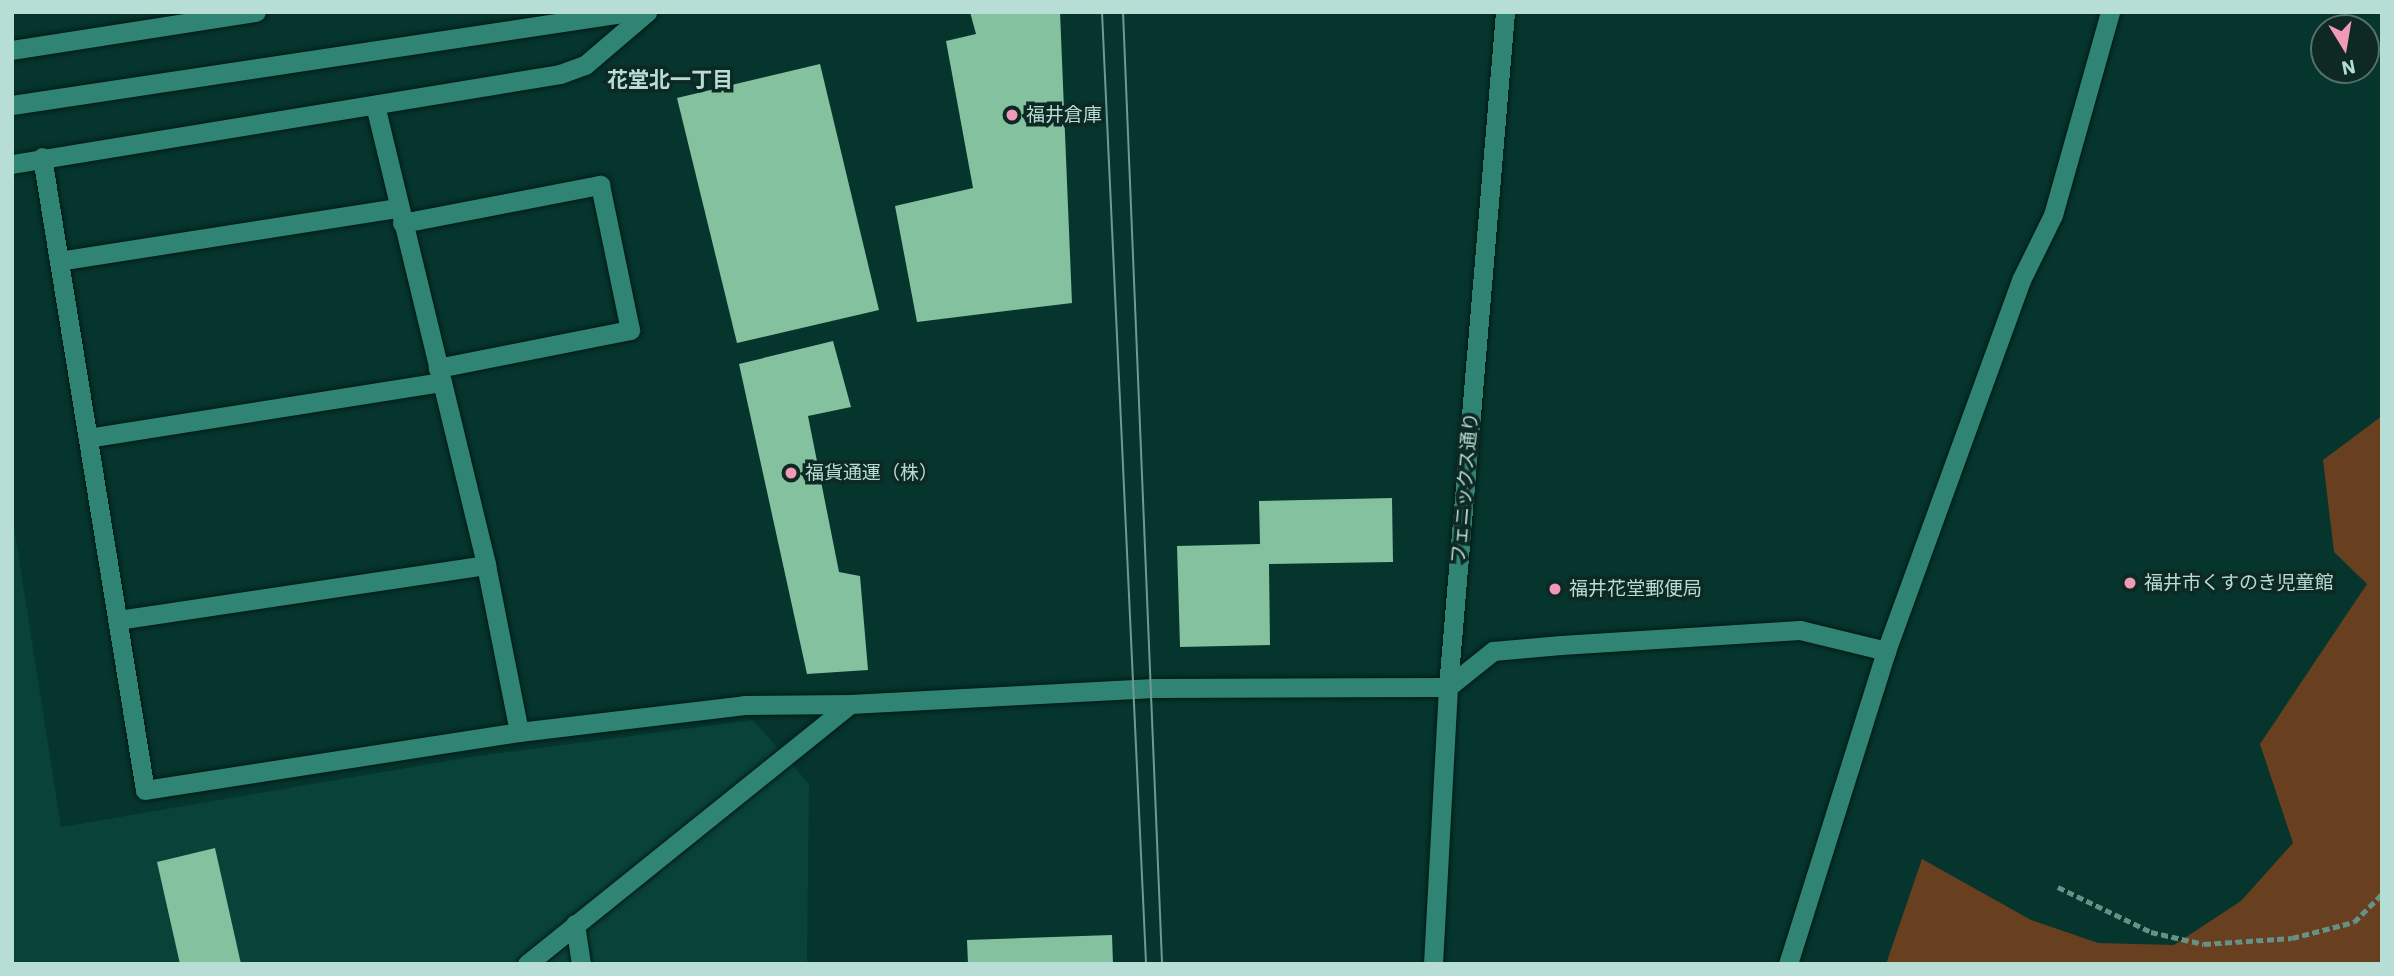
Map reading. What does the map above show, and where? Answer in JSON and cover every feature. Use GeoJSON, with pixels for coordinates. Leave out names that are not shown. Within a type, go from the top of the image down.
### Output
{"type":"FeatureCollection","features":[{"type":"Feature","properties":{"kind":"street"},"geometry":{"type":"LineString","coordinates":[[12,50],[138,21],[256,12]]}},
{"type":"Feature","properties":{"kind":"street"},"geometry":{"type":"LineString","coordinates":[[12,105],[629,12]]}},
{"type":"Feature","properties":{"kind":"street"},"geometry":{"type":"LineString","coordinates":[[12,164],[572,71],[601,54],[647,12]]}},
{"type":"Feature","properties":{"kind":"street","name":"フェニックス通り"},"geometry":{"type":"LineString","coordinates":[[1433,964],[1448,687],[1505,12]]}},
{"type":"Feature","properties":{"kind":"street"},"geometry":{"type":"LineString","coordinates":[[1788,964],[1886,651],[2021,280],[2053,215],[2110,12]]}},
{"type":"Feature","properties":{"kind":"street"},"geometry":{"type":"LineString","coordinates":[[375,105],[486,565],[519,732]]}},
{"type":"Feature","properties":{"kind":"street"},"geometry":{"type":"LineString","coordinates":[[42,158],[145,790],[519,732],[744,705],[850,704],[1154,688],[1448,687],[1493,651],[1800,630],[1886,651]]}},
{"type":"Feature","properties":{"kind":"street"},"geometry":{"type":"LineString","coordinates":[[59,261],[600,185],[630,330],[440,375],[88,438]]}},
{"type":"Feature","properties":{"kind":"street"},"geometry":{"type":"LineString","coordinates":[[118,620],[486,565]]}},
{"type":"Feature","properties":{"kind":"street"},"geometry":{"type":"LineString","coordinates":[[527,964],[850,704]]}},
{"type":"Feature","properties":{"kind":"street"},"geometry":{"type":"LineString","coordinates":[[575,924],[581,964]]}},
{"type":"Feature","properties":{"kind":"path"},"geometry":{"type":"LineString","coordinates":[[2058,887],[2151,932],[2204,944],[2292,937],[2354,922],[2382,894]]}},
{"type":"Feature","properties":{"kind":"shaded area"},"geometry":{"type":"Polygon","coordinates":[[[2382,416],[2382,964],[1886,964],[1922,859],[2031,920],[2098,943],[2174,945],[2241,901],[2293,843],[2260,744],[2367,584],[2334,552],[2323,460],[2382,416]]]}},
{"type":"Feature","properties":{"kind":"shaded area"},"geometry":{"type":"Polygon","coordinates":[[[12,514],[61,827],[470,757],[753,720],[809,784],[807,964],[12,964],[12,514]]]}},
{"type":"Feature","properties":{"kind":"building","name":"福井倉庫"},"geometry":{"type":"Polygon","coordinates":[[[970,12],[1060,12],[1072,303],[917,322],[895,206],[973,188],[946,41],[976,34],[970,12]]]}},
{"type":"Feature","properties":{"kind":"building"},"geometry":{"type":"Polygon","coordinates":[[[820,64],[879,310],[737,343],[677,98],[820,64]]]}},
{"type":"Feature","properties":{"kind":"building","name":"福貨通運（株）"},"geometry":{"type":"Polygon","coordinates":[[[833,341],[851,407],[808,416],[839,572],[860,576],[868,670],[807,674],[739,364],[833,341]]]}},
{"type":"Feature","properties":{"kind":"building"},"geometry":{"type":"Polygon","coordinates":[[[1392,498],[1393,562],[1269,564],[1270,645],[1180,647],[1177,546],[1260,544],[1259,501],[1392,498]]]}},
{"type":"Feature","properties":{"kind":"building"},"geometry":{"type":"Polygon","coordinates":[[[215,848],[241,964],[180,964],[157,862],[215,848]]]}},
{"type":"Feature","properties":{"kind":"building"},"geometry":{"type":"Polygon","coordinates":[[[1112,935],[1113,964],[968,964],[967,940],[1112,935]]]}},
{"type":"Feature","properties":{"kind":"tram line"},"geometry":{"type":"LineString","coordinates":[[1102,12],[1146,964]]}},
{"type":"Feature","properties":{"kind":"tram line"},"geometry":{"type":"LineString","coordinates":[[1123,12],[1162,964]]}},
{"type":"Feature","properties":{"kind":"place","name":"福井倉庫"},"geometry":{"type":"Point","coordinates":[1012,115]}},
{"type":"Feature","properties":{"kind":"place","name":"福貨通運（株）"},"geometry":{"type":"Point","coordinates":[791,473]}},
{"type":"Feature","properties":{"kind":"place","name":"福井市くすのき児童館"},"geometry":{"type":"Point","coordinates":[2130,583]}},
{"type":"Feature","properties":{"kind":"place","name":"福井花堂郵便局"},"geometry":{"type":"Point","coordinates":[1555,589]}},
{"type":"Feature","properties":{"kind":"district","name":"花堂北一丁目"},"geometry":{"type":"Point","coordinates":[670,79]}}]}
